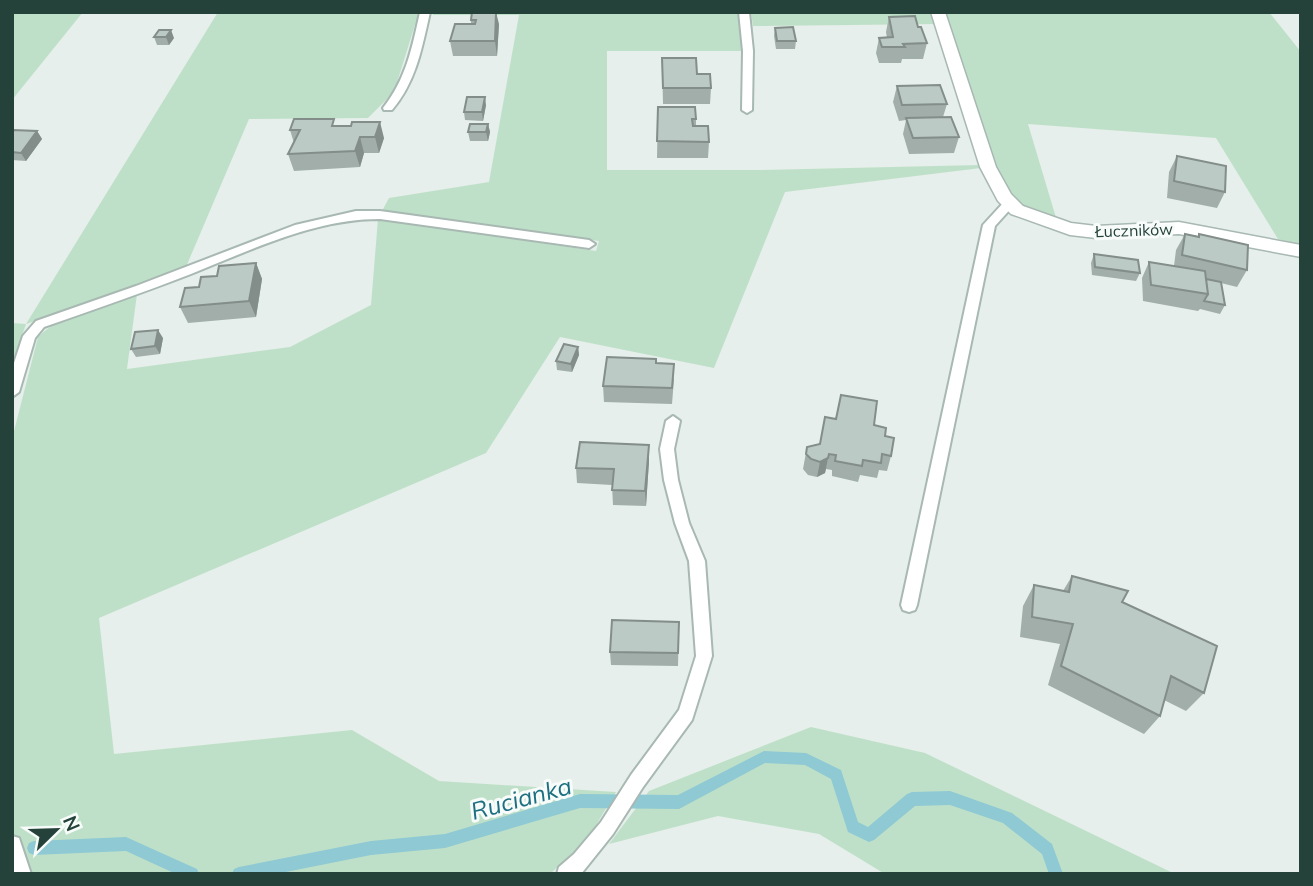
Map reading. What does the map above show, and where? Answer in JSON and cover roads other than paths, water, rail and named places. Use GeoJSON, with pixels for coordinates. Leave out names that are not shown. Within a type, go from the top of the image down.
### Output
{"type":"FeatureCollection","features":[{"type":"Feature","properties":{"kind":"street"},"geometry":{"type":"LineString","coordinates":[[938,12],[988,167],[1010,204]]}},
{"type":"Feature","properties":{"kind":"street","name":"Łuczników"},"geometry":{"type":"LineString","coordinates":[[1010,204],[1040,220],[1070,229],[1105,232],[1179,228],[1301,251]]}},
{"type":"Feature","properties":{"kind":"lane"},"geometry":{"type":"LineString","coordinates":[[388,108],[400,97],[409,76],[425,12]]}},
{"type":"Feature","properties":{"kind":"lane"},"geometry":{"type":"LineString","coordinates":[[744,12],[748,51],[747,110]]}},
{"type":"Feature","properties":{"kind":"lane"},"geometry":{"type":"LineString","coordinates":[[909,605],[989,225],[1010,204]]}},
{"type":"Feature","properties":{"kind":"lane"},"geometry":{"type":"LineString","coordinates":[[12,392],[29,336],[40,324],[266,240],[332,219],[380,215],[589,244]]}},
{"type":"Feature","properties":{"kind":"lane"},"geometry":{"type":"LineString","coordinates":[[566,874],[607,828],[637,781],[687,714],[704,656],[697,561],[682,523],[671,480],[667,449],[673,421]]}},
{"type":"Feature","properties":{"kind":"lane"},"geometry":{"type":"LineString","coordinates":[[12,845],[22,874]]}},
{"type":"Feature","properties":{"kind":"waterway","name":"Rucianka"},"geometry":{"type":"LineString","coordinates":[[239,874],[371,848],[445,841],[580,801],[679,802],[764,757],[806,759],[836,775],[853,827],[869,835],[912,799],[950,798],[1007,818],[1047,849],[1056,874]]}},
{"type":"Feature","properties":{"kind":"waterway","name":"Rucianka"},"geometry":{"type":"LineString","coordinates":[[34,848],[126,844],[192,874]]}}]}
